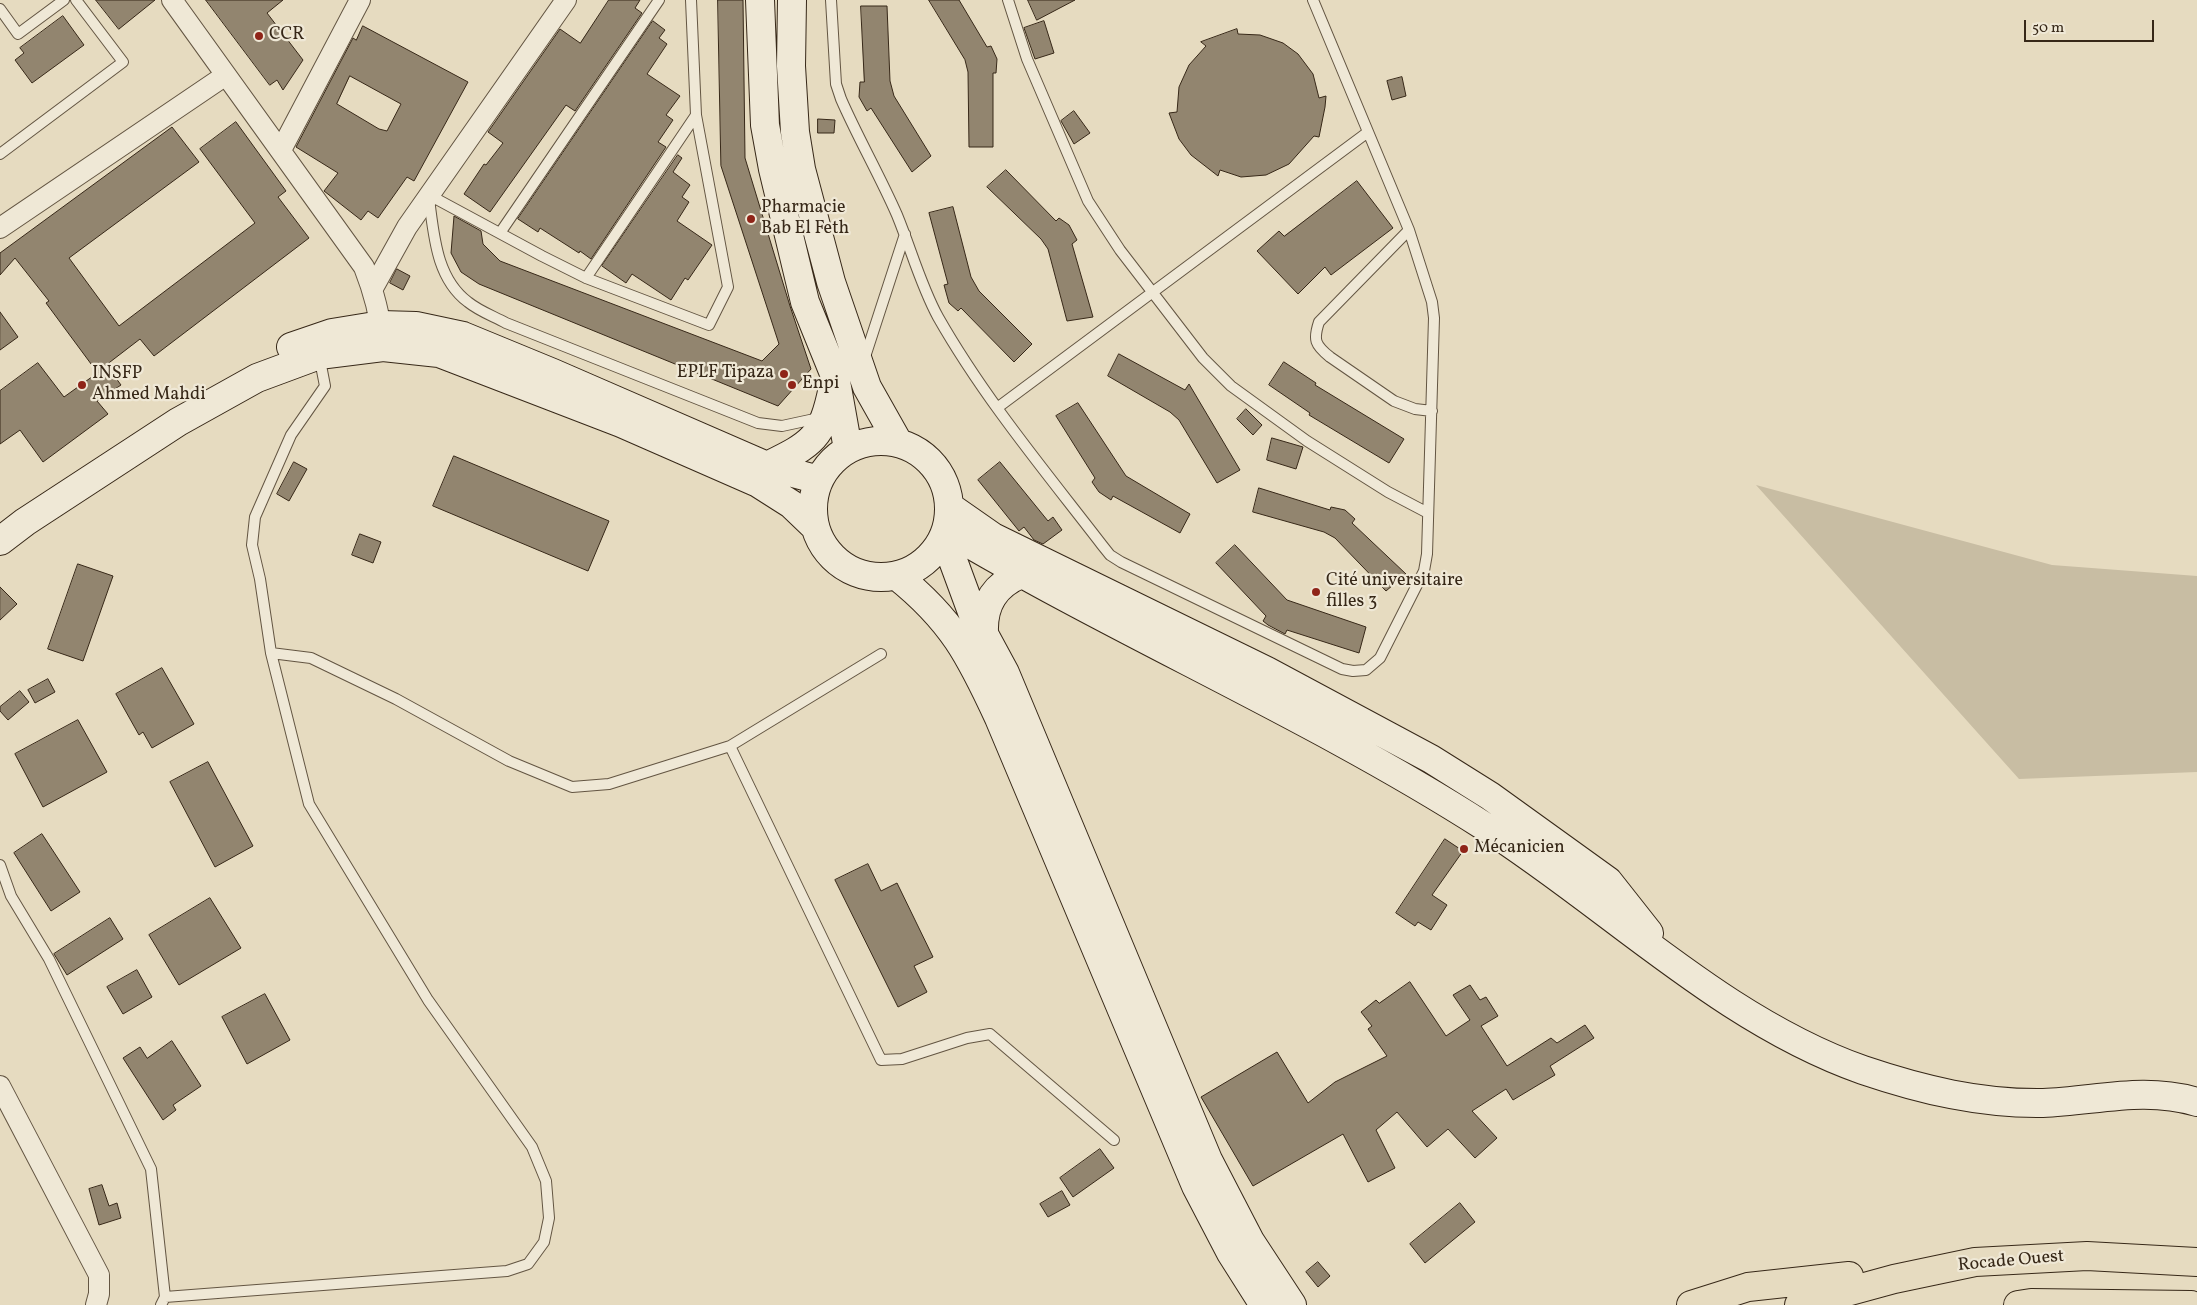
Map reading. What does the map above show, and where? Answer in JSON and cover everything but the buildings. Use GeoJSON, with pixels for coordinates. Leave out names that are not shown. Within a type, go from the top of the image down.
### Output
{"type":"FeatureCollection","features":[{"type":"Feature","properties":{"kind":"highway","name":"Rocade Ouest"},"geometry":{"type":"LineString","coordinates":[[1799,1305],[1894,1279],[1975,1262],[2087,1256],[2197,1262]]}},
{"type":"Feature","properties":{"kind":"highway"},"geometry":{"type":"LineString","coordinates":[[1691,1305],[1748,1287],[1975,1262]]}},
{"type":"Feature","properties":{"kind":"highway"},"geometry":{"type":"LineString","coordinates":[[2018,1305],[2031,1303],[2191,1305]]}},
{"type":"Feature","properties":{"kind":"main road"},"geometry":{"type":"LineString","coordinates":[[760,0],[765,125],[773,168],[805,302],[835,376],[848,449]]}},
{"type":"Feature","properties":{"kind":"main road"},"geometry":{"type":"LineString","coordinates":[[792,0],[794,113],[800,169],[831,282],[867,387],[898,442]]}},
{"type":"Feature","properties":{"kind":"main road"},"geometry":{"type":"LineString","coordinates":[[0,541],[25,522],[178,422],[257,378],[319,355],[416,326],[463,336],[767,466],[819,480]]}},
{"type":"Feature","properties":{"kind":"main road"},"geometry":{"type":"LineString","coordinates":[[0,524],[126,438],[212,383],[275,353],[332,333],[382,336],[439,353],[621,423],[758,483],[791,504],[815,527]]}},
{"type":"Feature","properties":{"kind":"main road"},"geometry":{"type":"LineString","coordinates":[[767,466],[800,450],[823,424],[835,376]]}},
{"type":"Feature","properties":{"kind":"main road"},"geometry":{"type":"LineString","coordinates":[[946,524],[930,557],[920,565],[897,576],[867,576],[840,564],[821,541],[815,527],[814,495],[819,480],[831,462],[848,449],[873,441],[898,442],[912,447],[924,455],[943,478],[946,524],[965,596],[1005,673],[1208,1160],[1250,1240],[1292,1305]]}},
{"type":"Feature","properties":{"kind":"main road"},"geometry":{"type":"LineString","coordinates":[[946,524],[1020,574],[1376,760],[1519,849],[1709,987],[1782,1032],[1858,1068],[1926,1090],[1958,1096],[2014,1102],[2072,1101],[2123,1094],[2168,1095],[2197,1102]]}},
{"type":"Feature","properties":{"kind":"main road"},"geometry":{"type":"LineString","coordinates":[[946,524],[974,525],[1007,544],[1267,671],[1431,759],[1490,796],[1608,881],[1636,915],[1658,950]]}},
{"type":"Feature","properties":{"kind":"main road"},"geometry":{"type":"LineString","coordinates":[[984,632],[986,607],[991,596],[1009,579],[1020,574]]}},
{"type":"Feature","properties":{"kind":"main road"},"geometry":{"type":"LineString","coordinates":[[897,576],[932,606],[961,642],[973,662],[1003,727],[1196,1186],[1231,1253],[1264,1305]]}},
{"type":"Feature","properties":{"kind":"street"},"geometry":{"type":"LineString","coordinates":[[172,0],[364,267],[372,290],[382,336]]}},
{"type":"Feature","properties":{"kind":"street"},"geometry":{"type":"LineString","coordinates":[[281,150],[360,0]]}},
{"type":"Feature","properties":{"kind":"street"},"geometry":{"type":"LineString","coordinates":[[372,290],[400,240],[429,195],[566,0]]}},
{"type":"Feature","properties":{"kind":"street"},"geometry":{"type":"LineString","coordinates":[[0,228],[226,75]]}},
{"type":"Feature","properties":{"kind":"street"},"geometry":{"type":"LineString","coordinates":[[0,1086],[99,1275],[96,1305]]}},
{"type":"Feature","properties":{"kind":"lane"},"geometry":{"type":"LineString","coordinates":[[0,9],[18,34],[64,0]]}},
{"type":"Feature","properties":{"kind":"lane"},"geometry":{"type":"LineString","coordinates":[[0,154],[122,62],[76,0]]}},
{"type":"Feature","properties":{"kind":"lane"},"geometry":{"type":"LineString","coordinates":[[500,234],[659,0]]}},
{"type":"Feature","properties":{"kind":"lane"},"geometry":{"type":"LineString","coordinates":[[429,195],[586,278],[709,325],[728,287],[696,115],[691,0]]}},
{"type":"Feature","properties":{"kind":"lane"},"geometry":{"type":"LineString","coordinates":[[831,0],[836,84],[841,99],[905,234],[930,302],[997,408],[1110,555],[1342,670],[1353,671],[1366,670],[1380,658],[1424,572],[1427,554],[1434,318],[1432,302],[1410,230],[1313,0]]}},
{"type":"Feature","properties":{"kind":"lane"},"geometry":{"type":"LineString","coordinates":[[1008,0],[1027,59],[1088,201],[1120,250],[1203,358],[1231,386],[1306,440],[1388,492],[1428,513]]}},
{"type":"Feature","properties":{"kind":"lane"},"geometry":{"type":"LineString","coordinates":[[586,278],[696,115]]}},
{"type":"Feature","properties":{"kind":"lane"},"geometry":{"type":"LineString","coordinates":[[997,408],[1368,132]]}},
{"type":"Feature","properties":{"kind":"lane"},"geometry":{"type":"LineString","coordinates":[[429,195],[438,256],[446,277],[457,292],[478,310],[758,423],[794,425],[826,416]]}},
{"type":"Feature","properties":{"kind":"lane"},"geometry":{"type":"LineString","coordinates":[[1410,230],[1319,322],[1315,332],[1316,342],[1321,350],[1330,357],[1394,401],[1415,409],[1432,411]]}},
{"type":"Feature","properties":{"kind":"lane"},"geometry":{"type":"LineString","coordinates":[[861,370],[905,234]]}},
{"type":"Feature","properties":{"kind":"lane"},"geometry":{"type":"LineString","coordinates":[[0,866],[11,896],[49,959],[151,1169],[163,1301],[506,1271],[528,1264],[544,1242],[549,1218],[546,1181],[532,1147],[428,1000],[309,804],[271,653],[260,580],[252,545],[255,517],[263,494],[291,435],[325,386],[319,355]]}},
{"type":"Feature","properties":{"kind":"lane"},"geometry":{"type":"LineString","coordinates":[[271,653],[311,658],[396,699],[509,761],[572,787],[609,784],[730,746],[881,654]]}},
{"type":"Feature","properties":{"kind":"lane"},"geometry":{"type":"LineString","coordinates":[[730,746],[882,1060],[902,1059],[967,1038],[990,1034],[1114,1140]]}},
{"type":"Feature","properties":{"kind":"shaded area"},"geometry":{"type":"Polygon","coordinates":[[[1756,485],[2052,565],[2197,576],[2197,772],[2019,779],[1756,485]]]}},
{"type":"Feature","properties":{"kind":"place","name":"CCR"},"geometry":{"type":"Point","coordinates":[259,36]}},
{"type":"Feature","properties":{"kind":"place","name":"Pharmacie Bab El Feth"},"geometry":{"type":"Point","coordinates":[751,219]}},
{"type":"Feature","properties":{"kind":"place","name":"EPLF Tipaza"},"geometry":{"type":"Point","coordinates":[784,374]}},
{"type":"Feature","properties":{"kind":"place","name":"INSFP Ahmed Mahdi"},"geometry":{"type":"Point","coordinates":[82,385]}},
{"type":"Feature","properties":{"kind":"place","name":"Enpi"},"geometry":{"type":"Point","coordinates":[792,385]}},
{"type":"Feature","properties":{"kind":"place","name":"Cité universitaire filles 3"},"geometry":{"type":"Point","coordinates":[1316,592]}},
{"type":"Feature","properties":{"kind":"place","name":"Mécanicien"},"geometry":{"type":"Point","coordinates":[1464,849]}}]}
